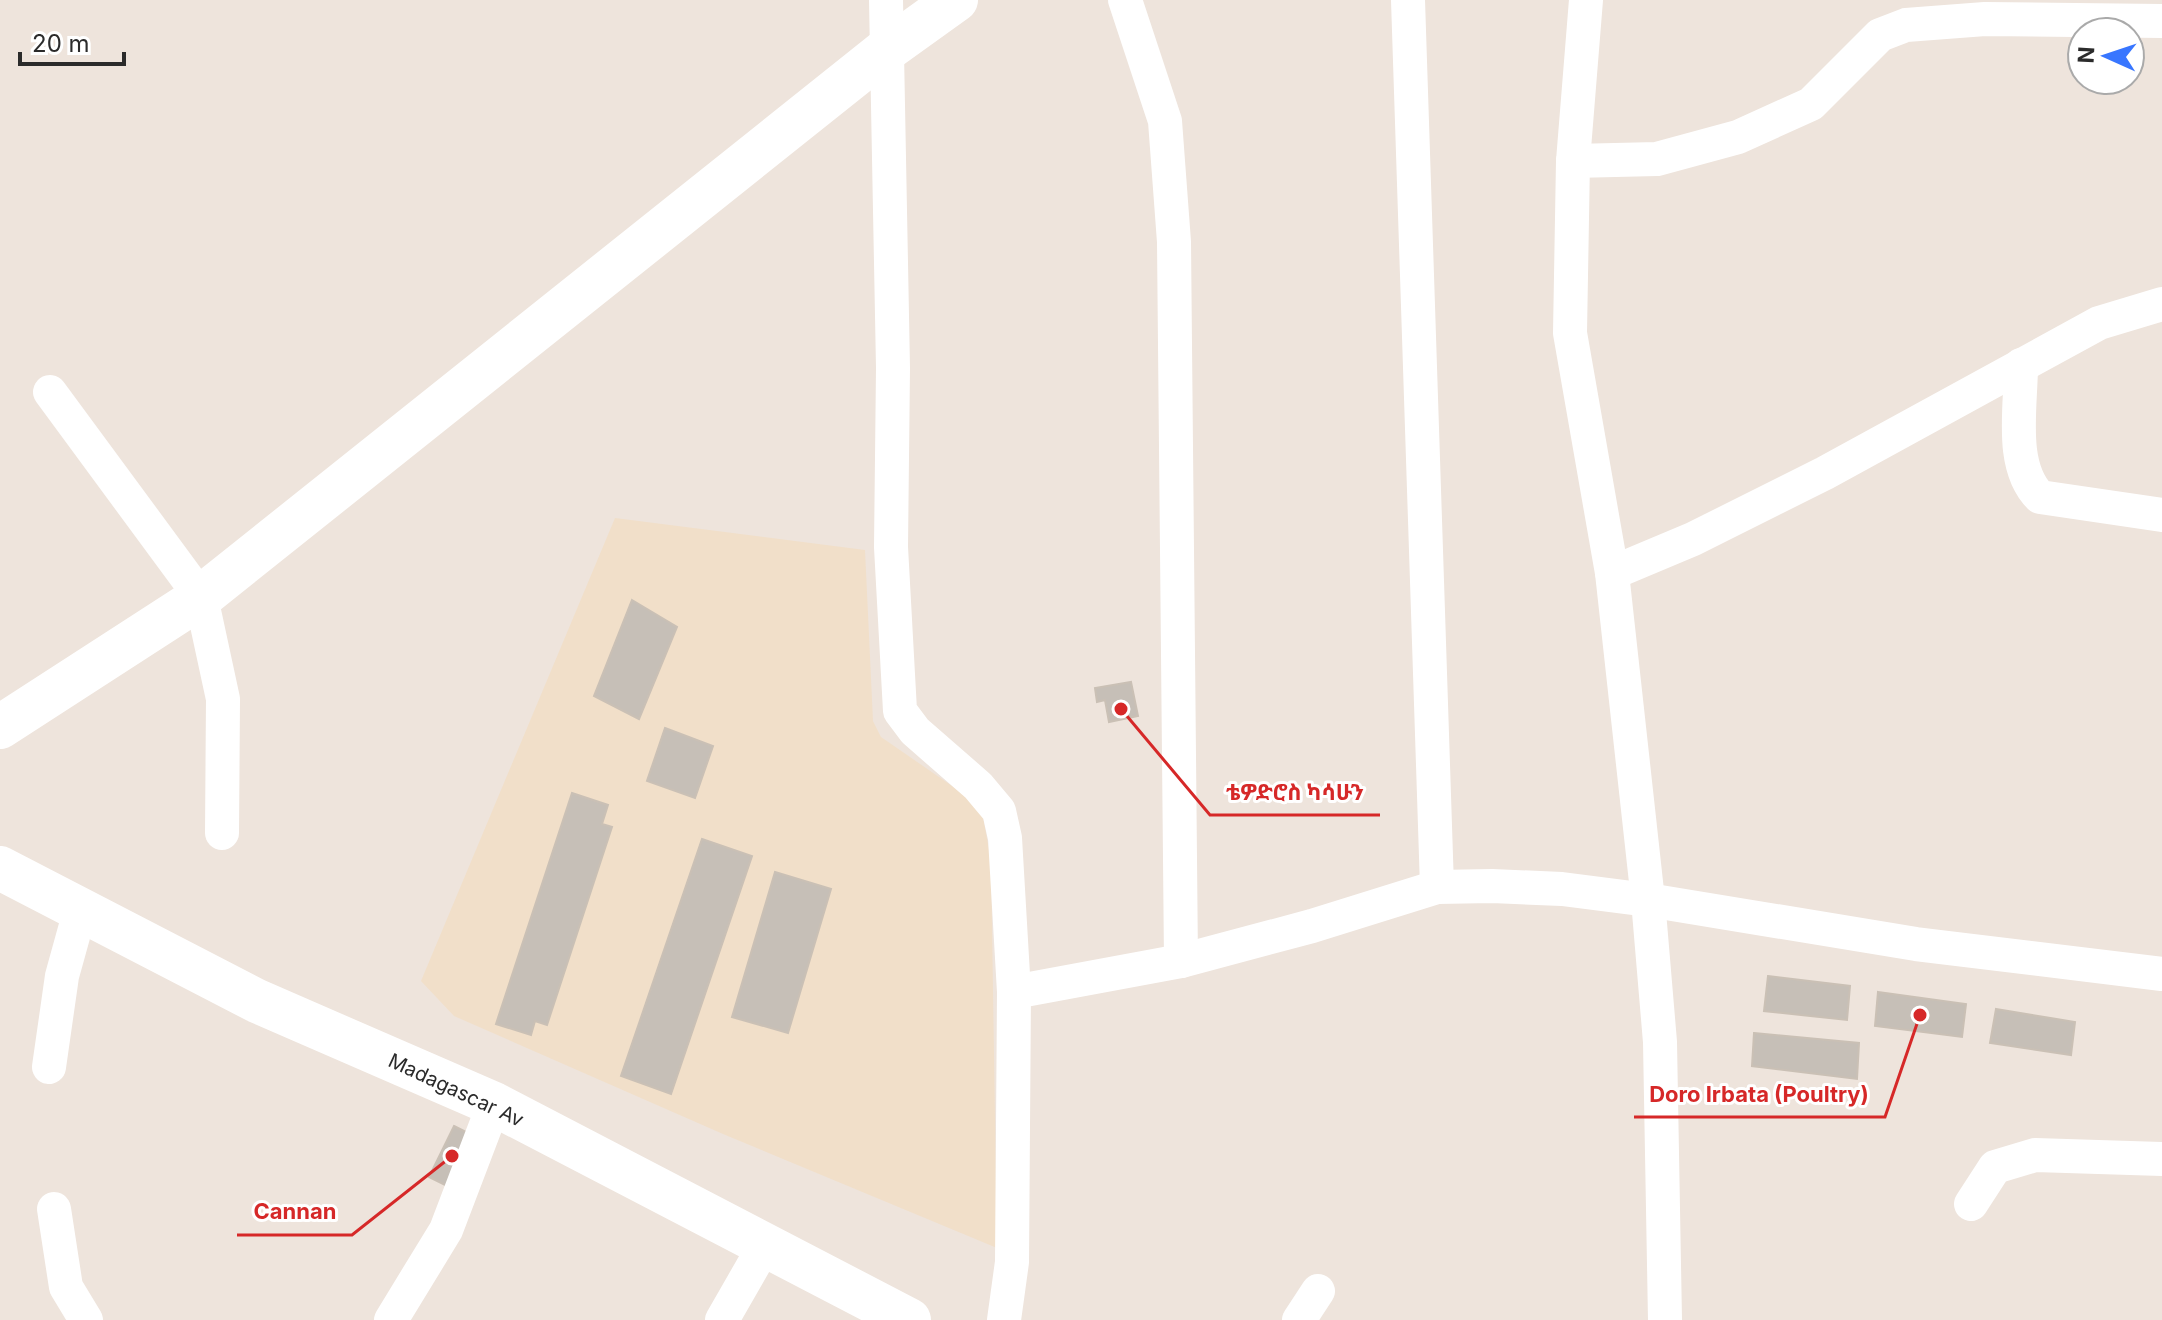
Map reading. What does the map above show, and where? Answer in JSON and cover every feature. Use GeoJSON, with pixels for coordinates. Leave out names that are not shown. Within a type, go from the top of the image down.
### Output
{"type":"FeatureCollection","features":[{"type":"Feature","properties":{"kind":"main road"},"geometry":{"type":"LineString","coordinates":[[0,727],[201,597],[885,51],[956,0]]}},
{"type":"Feature","properties":{"kind":"main road","name":"Madagascar Av"},"geometry":{"type":"LineString","coordinates":[[0,868],[257,1001],[494,1104],[909,1320]]}},
{"type":"Feature","properties":{"kind":"street"},"geometry":{"type":"LineString","coordinates":[[886,0],[893,368],[891,547],[900,711],[915,731],[978,786],[999,811],[1005,838],[1014,992],[1012,1262],[1004,1320]]}},
{"type":"Feature","properties":{"kind":"street"},"geometry":{"type":"LineString","coordinates":[[1125,0],[1165,121],[1170,157],[1174,242],[1181,961]]}},
{"type":"Feature","properties":{"kind":"street"},"geometry":{"type":"LineString","coordinates":[[1408,0],[1437,887]]}},
{"type":"Feature","properties":{"kind":"street"},"geometry":{"type":"LineString","coordinates":[[1586,0],[1573,161],[1570,333],[1612,573],[1648,900],[1660,1042],[1665,1320]]}},
{"type":"Feature","properties":{"kind":"street"},"geometry":{"type":"LineString","coordinates":[[1573,161],[1657,159],[1738,137],[1811,104],[1880,35],[1893,28],[1985,10],[2162,21]]}},
{"type":"Feature","properties":{"kind":"street"},"geometry":{"type":"LineString","coordinates":[[1612,573],[1693,539],[1825,473],[2099,323],[2162,304]]}},
{"type":"Feature","properties":{"kind":"street"},"geometry":{"type":"LineString","coordinates":[[2021,365],[2021,466],[2027,484],[2040,497],[2162,515]]}},
{"type":"Feature","properties":{"kind":"street"},"geometry":{"type":"LineString","coordinates":[[50,392],[201,597],[223,699],[222,833]]}},
{"type":"Feature","properties":{"kind":"street"},"geometry":{"type":"LineString","coordinates":[[1014,992],[1181,961],[1437,887],[1562,889],[1916,944],[2162,974]]}},
{"type":"Feature","properties":{"kind":"street"},"geometry":{"type":"LineString","coordinates":[[49,1067],[62,976],[80,911]]}},
{"type":"Feature","properties":{"kind":"street"},"geometry":{"type":"LineString","coordinates":[[391,1320],[446,1230],[494,1104]]}},
{"type":"Feature","properties":{"kind":"street"},"geometry":{"type":"LineString","coordinates":[[1971,1204],[1995,1167],[2035,1155],[2162,1159]]}},
{"type":"Feature","properties":{"kind":"street"},"geometry":{"type":"LineString","coordinates":[[54,1209],[66,1287],[86,1320]]}},
{"type":"Feature","properties":{"kind":"street"},"geometry":{"type":"LineString","coordinates":[[722,1320],[765,1245]]}},
{"type":"Feature","properties":{"kind":"street"},"geometry":{"type":"LineString","coordinates":[[1299,1320],[1318,1291]]}},
{"type":"Feature","properties":{"kind":"shaded area"},"geometry":{"type":"Polygon","coordinates":[[[615,518],[865,550],[873,721],[881,737],[981,806],[991,861],[997,1248],[723,1134],[454,1016],[421,981],[615,518]]]}},
{"type":"Feature","properties":{"kind":"building"},"geometry":{"type":"Polygon","coordinates":[[[632,600],[677,627],[639,719],[594,696],[632,600]]]}},
{"type":"Feature","properties":{"kind":"building"},"geometry":{"type":"Polygon","coordinates":[[[1131,682],[1138,716],[1109,722],[1105,700],[1097,702],[1095,688],[1131,682]]]}},
{"type":"Feature","properties":{"kind":"building"},"geometry":{"type":"Polygon","coordinates":[[[665,728],[713,746],[695,798],[647,781],[665,728]]]}},
{"type":"Feature","properties":{"kind":"building"},"geometry":{"type":"Polygon","coordinates":[[[572,793],[608,805],[602,824],[612,827],[547,1025],[535,1021],[531,1035],[496,1024],[572,793]]]}},
{"type":"Feature","properties":{"kind":"building"},"geometry":{"type":"Polygon","coordinates":[[[702,839],[752,856],[671,1094],[621,1076],[702,839]]]}},
{"type":"Feature","properties":{"kind":"building"},"geometry":{"type":"Polygon","coordinates":[[[775,872],[831,889],[788,1033],[732,1017],[775,872]]]}},
{"type":"Feature","properties":{"kind":"building"},"geometry":{"type":"Polygon","coordinates":[[[1768,976],[1850,986],[1847,1020],[1764,1011],[1768,976]]]}},
{"type":"Feature","properties":{"kind":"building"},"geometry":{"type":"Polygon","coordinates":[[[1878,992],[1966,1004],[1962,1037],[1875,1026],[1878,992]]]}},
{"type":"Feature","properties":{"kind":"building"},"geometry":{"type":"Polygon","coordinates":[[[1996,1009],[2075,1022],[2071,1055],[1990,1043],[1996,1009]]]}},
{"type":"Feature","properties":{"kind":"building"},"geometry":{"type":"Polygon","coordinates":[[[1754,1033],[1859,1043],[1857,1079],[1752,1066],[1754,1033]]]}},
{"type":"Feature","properties":{"kind":"building"},"geometry":{"type":"Polygon","coordinates":[[[454,1126],[474,1136],[449,1187],[429,1177],[454,1126]]]}},
{"type":"Feature","properties":{"kind":"place","name":"ቴዎድሮስ ካሳሁን"},"geometry":{"type":"Point","coordinates":[1121,709]}},
{"type":"Feature","properties":{"kind":"place","name":"Doro Irbata (Poultry)"},"geometry":{"type":"Point","coordinates":[1920,1015]}},
{"type":"Feature","properties":{"kind":"place","name":"Cannan"},"geometry":{"type":"Point","coordinates":[452,1156]}}]}
